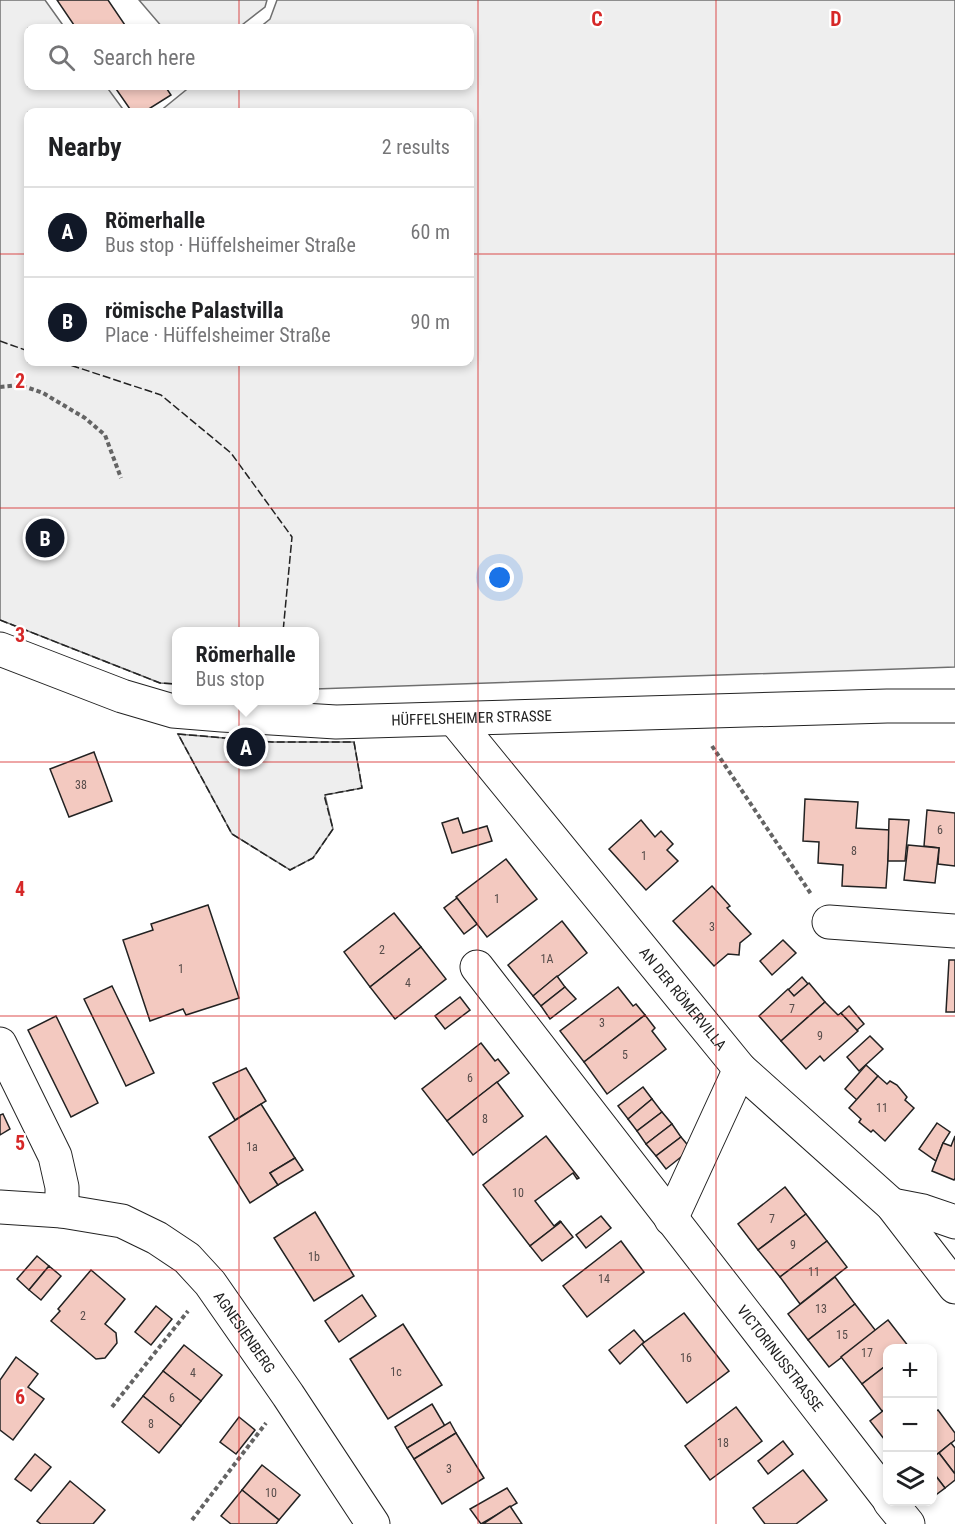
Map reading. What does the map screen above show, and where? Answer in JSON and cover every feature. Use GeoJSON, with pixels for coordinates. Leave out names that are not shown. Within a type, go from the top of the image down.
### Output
{"type":"FeatureCollection","features":[{"type":"Feature","properties":{"kind":"street","name":"HÜFFELSHEIMER STRASSE"},"geometry":{"type":"LineString","coordinates":[[0,649],[122,696],[173,711],[336,722],[955,706]]}},
{"type":"Feature","properties":{"kind":"street","name":"AN DER RÖMERVILLA"},"geometry":{"type":"LineString","coordinates":[[455,720],[740,1070],[892,1205],[955,1287]]}},
{"type":"Feature","properties":{"kind":"street"},"geometry":{"type":"LineString","coordinates":[[829,922],[955,931]]}},
{"type":"Feature","properties":{"kind":"street","name":"VICTORINUSSTRASSE"},"geometry":{"type":"LineString","coordinates":[[477,967],[883,1492]]}},
{"type":"Feature","properties":{"kind":"street"},"geometry":{"type":"LineString","coordinates":[[0,1044],[55,1156],[62,1187],[62,1211]]}},
{"type":"Feature","properties":{"kind":"street"},"geometry":{"type":"LineString","coordinates":[[671,1219],[740,1070]]}},
{"type":"Feature","properties":{"kind":"street"},"geometry":{"type":"LineString","coordinates":[[892,1205],[922,1211],[955,1222]]}},
{"type":"Feature","properties":{"kind":"street","name":"AGNESIENBERG"},"geometry":{"type":"LineString","coordinates":[[0,1207],[62,1211],[122,1221],[158,1238],[187,1258],[210,1283],[288,1395],[372,1524]]}},
{"type":"Feature","properties":{"kind":"street","name":"VICTORINUSSTRASSE"},"geometry":{"type":"LineString","coordinates":[[894,1506],[908,1524]]}},
{"type":"Feature","properties":{"kind":"path"},"geometry":{"type":"LineString","coordinates":[[0,387],[20,385],[43,393],[85,418],[105,435],[121,478]]}},
{"type":"Feature","properties":{"kind":"path"},"geometry":{"type":"LineString","coordinates":[[701,712],[708,739],[829,922]]}},
{"type":"Feature","properties":{"kind":"path"},"geometry":{"type":"LineString","coordinates":[[112,1407],[210,1283]]}},
{"type":"Feature","properties":{"kind":"path"},"geometry":{"type":"LineString","coordinates":[[192,1520],[288,1395]]}},
{"type":"Feature","properties":{"kind":"shaded area"},"geometry":{"type":"Polygon","coordinates":[[[0,0],[45,0],[62,24],[24,24],[24,90],[109,90],[122,108],[24,108],[24,366],[474,366],[474,108],[164,108],[186,90],[474,90],[474,24],[264,24],[270,19],[277,0],[955,0],[955,667],[319,689],[319,627],[172,627],[172,684],[160,683],[0,620],[0,0]]]}},
{"type":"Feature","properties":{"kind":"shaded area"},"geometry":{"type":"Polygon","coordinates":[[[139,0],[267,0],[265,7],[243,24],[160,24],[139,0]]]}},
{"type":"Feature","properties":{"kind":"shaded area"},"geometry":{"type":"Polygon","coordinates":[[[178,734],[272,742],[354,742],[362,788],[325,795],[333,829],[313,858],[290,870],[232,834],[178,734]]]}},
{"type":"Feature","properties":{"kind":"building"},"geometry":{"type":"Polygon","coordinates":[[[57,0],[108,0],[124,24],[73,24],[57,0]]]}},
{"type":"Feature","properties":{"kind":"building"},"geometry":{"type":"Polygon","coordinates":[[[117,90],[168,90],[171,95],[150,108],[129,108],[117,90]]]}},
{"type":"Feature","properties":{"kind":"building"},"geometry":{"type":"Polygon","coordinates":[[[94,752],[112,801],[69,817],[50,769],[94,752]]]}},
{"type":"Feature","properties":{"kind":"building"},"geometry":{"type":"Polygon","coordinates":[[[805,799],[858,802],[856,828],[890,830],[886,888],[842,886],[843,865],[818,863],[819,842],[803,841],[805,799]]]}},
{"type":"Feature","properties":{"kind":"building"},"geometry":{"type":"Polygon","coordinates":[[[927,810],[955,813],[955,866],[938,864],[939,848],[924,846],[927,810]]]}},
{"type":"Feature","properties":{"kind":"building"},"geometry":{"type":"Polygon","coordinates":[[[458,818],[463,833],[487,826],[492,841],[452,853],[442,823],[458,818]]]}},
{"type":"Feature","properties":{"kind":"building"},"geometry":{"type":"Polygon","coordinates":[[[889,819],[909,820],[905,861],[888,861],[889,819]]]}},
{"type":"Feature","properties":{"kind":"building"},"geometry":{"type":"Polygon","coordinates":[[[641,820],[655,837],[661,831],[673,844],[667,850],[678,861],[646,890],[609,849],[641,820]]]}},
{"type":"Feature","properties":{"kind":"building"},"geometry":{"type":"Polygon","coordinates":[[[908,845],[939,848],[935,883],[904,880],[908,845]]]}},
{"type":"Feature","properties":{"kind":"building"},"geometry":{"type":"Polygon","coordinates":[[[506,859],[537,899],[487,937],[456,897],[506,859]]]}},
{"type":"Feature","properties":{"kind":"building"},"geometry":{"type":"Polygon","coordinates":[[[712,886],[730,906],[727,908],[751,934],[740,943],[739,955],[728,954],[714,966],[673,921],[712,886]]]}},
{"type":"Feature","properties":{"kind":"building"},"geometry":{"type":"Polygon","coordinates":[[[457,898],[477,924],[464,934],[444,908],[457,898]]]}},
{"type":"Feature","properties":{"kind":"building"},"geometry":{"type":"Polygon","coordinates":[[[208,905],[239,998],[186,1015],[183,1009],[150,1021],[123,940],[153,930],[151,924],[208,905]]]}},
{"type":"Feature","properties":{"kind":"building"},"geometry":{"type":"Polygon","coordinates":[[[394,913],[421,947],[370,987],[344,952],[394,913]]]}},
{"type":"Feature","properties":{"kind":"building"},"geometry":{"type":"Polygon","coordinates":[[[562,921],[587,953],[533,996],[508,965],[562,921]]]}},
{"type":"Feature","properties":{"kind":"building"},"geometry":{"type":"Polygon","coordinates":[[[783,940],[796,953],[772,975],[760,961],[783,940]]]}},
{"type":"Feature","properties":{"kind":"building"},"geometry":{"type":"Polygon","coordinates":[[[421,947],[446,979],[395,1019],[370,987],[421,947]]]}},
{"type":"Feature","properties":{"kind":"building"},"geometry":{"type":"Polygon","coordinates":[[[949,960],[955,960],[955,1012],[946,1012],[949,960]]]}},
{"type":"Feature","properties":{"kind":"building"},"geometry":{"type":"Polygon","coordinates":[[[557,976],[565,987],[541,1006],[533,996],[557,976]]]}},
{"type":"Feature","properties":{"kind":"building"},"geometry":{"type":"Polygon","coordinates":[[[802,977],[808,984],[794,996],[788,990],[802,977]]]}},
{"type":"Feature","properties":{"kind":"building"},"geometry":{"type":"Polygon","coordinates":[[[809,983],[825,1002],[781,1041],[759,1016],[788,989],[794,996],[809,983]]]}},
{"type":"Feature","properties":{"kind":"building"},"geometry":{"type":"Polygon","coordinates":[[[112,986],[154,1073],[126,1086],[84,999],[112,986]]]}},
{"type":"Feature","properties":{"kind":"building"},"geometry":{"type":"Polygon","coordinates":[[[565,987],[576,999],[550,1019],[541,1006],[565,987]]]}},
{"type":"Feature","properties":{"kind":"building"},"geometry":{"type":"Polygon","coordinates":[[[618,987],[633,1006],[636,1004],[645,1015],[584,1062],[560,1031],[618,987]]]}},
{"type":"Feature","properties":{"kind":"building"},"geometry":{"type":"Polygon","coordinates":[[[460,997],[470,1010],[445,1029],[435,1016],[460,997]]]}},
{"type":"Feature","properties":{"kind":"building"},"geometry":{"type":"Polygon","coordinates":[[[825,1002],[838,1015],[841,1013],[858,1031],[824,1061],[820,1056],[806,1069],[781,1041],[825,1002]]]}},
{"type":"Feature","properties":{"kind":"building"},"geometry":{"type":"Polygon","coordinates":[[[849,1006],[864,1024],[857,1030],[841,1013],[849,1006]]]}},
{"type":"Feature","properties":{"kind":"building"},"geometry":{"type":"Polygon","coordinates":[[[645,1015],[655,1028],[652,1031],[666,1049],[607,1094],[584,1062],[645,1015]]]}},
{"type":"Feature","properties":{"kind":"building"},"geometry":{"type":"Polygon","coordinates":[[[56,1016],[98,1103],[71,1117],[28,1030],[56,1016]]]}},
{"type":"Feature","properties":{"kind":"building"},"geometry":{"type":"Polygon","coordinates":[[[870,1036],[883,1049],[859,1071],[847,1057],[870,1036]]]}},
{"type":"Feature","properties":{"kind":"building"},"geometry":{"type":"Polygon","coordinates":[[[481,1043],[495,1061],[498,1059],[509,1073],[447,1121],[422,1089],[481,1043]]]}},
{"type":"Feature","properties":{"kind":"building"},"geometry":{"type":"Polygon","coordinates":[[[866,1065],[878,1076],[857,1100],[845,1089],[866,1065]]]}},
{"type":"Feature","properties":{"kind":"building"},"geometry":{"type":"Polygon","coordinates":[[[246,1068],[266,1101],[235,1120],[213,1083],[246,1068]]]}},
{"type":"Feature","properties":{"kind":"building"},"geometry":{"type":"Polygon","coordinates":[[[878,1076],[887,1084],[890,1081],[897,1085],[907,1097],[905,1100],[914,1108],[885,1141],[873,1130],[871,1132],[859,1122],[861,1119],[849,1108],[878,1076]]]}},
{"type":"Feature","properties":{"kind":"building"},"geometry":{"type":"Polygon","coordinates":[[[497,1082],[523,1116],[473,1155],[447,1121],[497,1082]]]}},
{"type":"Feature","properties":{"kind":"building"},"geometry":{"type":"Polygon","coordinates":[[[643,1087],[652,1099],[628,1119],[618,1106],[643,1087]]]}},
{"type":"Feature","properties":{"kind":"building"},"geometry":{"type":"Polygon","coordinates":[[[652,1099],[662,1112],[637,1131],[628,1119],[652,1099]]]}},
{"type":"Feature","properties":{"kind":"building"},"geometry":{"type":"Polygon","coordinates":[[[261,1104],[295,1158],[270,1173],[278,1185],[250,1203],[209,1137],[261,1104]]]}},
{"type":"Feature","properties":{"kind":"building"},"geometry":{"type":"Polygon","coordinates":[[[662,1112],[672,1124],[646,1144],[637,1131],[662,1112]]]}},
{"type":"Feature","properties":{"kind":"building"},"geometry":{"type":"Polygon","coordinates":[[[3,1114],[10,1129],[0,1135],[0,1115],[3,1114]]]}},
{"type":"Feature","properties":{"kind":"building"},"geometry":{"type":"Polygon","coordinates":[[[937,1123],[950,1132],[936,1161],[919,1149],[937,1123]]]}},
{"type":"Feature","properties":{"kind":"building"},"geometry":{"type":"Polygon","coordinates":[[[672,1124],[681,1137],[656,1156],[646,1144],[672,1124]]]}},
{"type":"Feature","properties":{"kind":"building"},"geometry":{"type":"Polygon","coordinates":[[[546,1136],[579,1178],[577,1179],[573,1173],[535,1201],[554,1226],[561,1222],[530,1246],[483,1185],[546,1136]]]}},
{"type":"Feature","properties":{"kind":"building"},"geometry":{"type":"Polygon","coordinates":[[[955,1136],[954,1180],[932,1171],[943,1143],[951,1146],[955,1136]]]}},
{"type":"Feature","properties":{"kind":"building"},"geometry":{"type":"Polygon","coordinates":[[[681,1137],[691,1149],[666,1169],[656,1156],[681,1137]]]}},
{"type":"Feature","properties":{"kind":"building"},"geometry":{"type":"Polygon","coordinates":[[[295,1158],[303,1170],[278,1185],[270,1173],[295,1158]]]}},
{"type":"Feature","properties":{"kind":"building"},"geometry":{"type":"Polygon","coordinates":[[[785,1187],[806,1214],[758,1250],[738,1224],[785,1187]]]}},
{"type":"Feature","properties":{"kind":"building"},"geometry":{"type":"Polygon","coordinates":[[[315,1212],[354,1276],[314,1301],[274,1238],[315,1212]]]}},
{"type":"Feature","properties":{"kind":"building"},"geometry":{"type":"Polygon","coordinates":[[[806,1214],[827,1241],[780,1277],[758,1250],[806,1214]]]}},
{"type":"Feature","properties":{"kind":"building"},"geometry":{"type":"Polygon","coordinates":[[[601,1216],[611,1228],[586,1248],[576,1235],[601,1216]]]}},
{"type":"Feature","properties":{"kind":"building"},"geometry":{"type":"Polygon","coordinates":[[[561,1222],[573,1237],[542,1261],[530,1246],[561,1222]]]}},
{"type":"Feature","properties":{"kind":"building"},"geometry":{"type":"Polygon","coordinates":[[[621,1241],[644,1272],[587,1317],[563,1286],[621,1241]]]}},
{"type":"Feature","properties":{"kind":"building"},"geometry":{"type":"Polygon","coordinates":[[[827,1241],[847,1267],[800,1304],[780,1277],[827,1241]]]}},
{"type":"Feature","properties":{"kind":"building"},"geometry":{"type":"Polygon","coordinates":[[[37,1256],[49,1266],[29,1290],[17,1279],[37,1256]]]}},
{"type":"Feature","properties":{"kind":"building"},"geometry":{"type":"Polygon","coordinates":[[[49,1266],[61,1276],[41,1300],[29,1290],[49,1266]]]}},
{"type":"Feature","properties":{"kind":"building"},"geometry":{"type":"Polygon","coordinates":[[[91,1270],[125,1299],[105,1324],[116,1333],[117,1343],[105,1358],[96,1359],[51,1321],[60,1311],[58,1309],[91,1270]]]}},
{"type":"Feature","properties":{"kind":"building"},"geometry":{"type":"Polygon","coordinates":[[[835,1277],[855,1304],[808,1340],[788,1314],[835,1277]]]}},
{"type":"Feature","properties":{"kind":"building"},"geometry":{"type":"Polygon","coordinates":[[[362,1295],[376,1316],[339,1342],[325,1321],[362,1295]]]}},
{"type":"Feature","properties":{"kind":"building"},"geometry":{"type":"Polygon","coordinates":[[[855,1304],[876,1331],[829,1367],[808,1340],[855,1304]]]}},
{"type":"Feature","properties":{"kind":"building"},"geometry":{"type":"Polygon","coordinates":[[[156,1306],[172,1319],[151,1345],[135,1332],[156,1306]]]}},
{"type":"Feature","properties":{"kind":"building"},"geometry":{"type":"Polygon","coordinates":[[[684,1313],[729,1371],[687,1403],[642,1344],[684,1313]]]}},
{"type":"Feature","properties":{"kind":"building"},"geometry":{"type":"Polygon","coordinates":[[[888,1320],[907,1344],[883,1344],[883,1368],[862,1384],[841,1357],[888,1320]]]}},
{"type":"Feature","properties":{"kind":"building"},"geometry":{"type":"Polygon","coordinates":[[[403,1324],[442,1385],[388,1419],[350,1359],[403,1324]]]}},
{"type":"Feature","properties":{"kind":"building"},"geometry":{"type":"Polygon","coordinates":[[[634,1330],[644,1342],[620,1364],[609,1350],[634,1330]]]}},
{"type":"Feature","properties":{"kind":"building"},"geometry":{"type":"Polygon","coordinates":[[[184,1345],[222,1375],[201,1401],[163,1371],[184,1345]]]}},
{"type":"Feature","properties":{"kind":"building"},"geometry":{"type":"Polygon","coordinates":[[[16,1357],[38,1374],[28,1387],[44,1399],[13,1440],[0,1430],[0,1380],[16,1357]]]}},
{"type":"Feature","properties":{"kind":"building"},"geometry":{"type":"Polygon","coordinates":[[[883,1368],[883,1410],[882,1411],[862,1384],[883,1368]]]}},
{"type":"Feature","properties":{"kind":"building"},"geometry":{"type":"Polygon","coordinates":[[[163,1371],[201,1401],[181,1426],[143,1396],[163,1371]]]}},
{"type":"Feature","properties":{"kind":"building"},"geometry":{"type":"Polygon","coordinates":[[[143,1396],[181,1426],[159,1453],[122,1422],[143,1396]]]}},
{"type":"Feature","properties":{"kind":"building"},"geometry":{"type":"Polygon","coordinates":[[[432,1404],[445,1426],[407,1448],[395,1427],[432,1404]]]}},
{"type":"Feature","properties":{"kind":"building"},"geometry":{"type":"Polygon","coordinates":[[[736,1407],[762,1441],[710,1480],[685,1446],[736,1407]]]}},
{"type":"Feature","properties":{"kind":"building"},"geometry":{"type":"Polygon","coordinates":[[[883,1411],[883,1438],[870,1421],[883,1411]]]}},
{"type":"Feature","properties":{"kind":"building"},"geometry":{"type":"Polygon","coordinates":[[[937,1411],[955,1433],[955,1440],[937,1454],[937,1452],[937,1411]]]}},
{"type":"Feature","properties":{"kind":"building"},"geometry":{"type":"Polygon","coordinates":[[[239,1417],[255,1430],[236,1454],[220,1442],[239,1417]]]}},
{"type":"Feature","properties":{"kind":"building"},"geometry":{"type":"Polygon","coordinates":[[[450,1422],[456,1433],[414,1459],[407,1448],[450,1422]]]}},
{"type":"Feature","properties":{"kind":"building"},"geometry":{"type":"Polygon","coordinates":[[[456,1433],[484,1478],[442,1504],[414,1459],[456,1433]]]}},
{"type":"Feature","properties":{"kind":"building"},"geometry":{"type":"Polygon","coordinates":[[[783,1441],[793,1454],[768,1474],[758,1461],[783,1441]]]}},
{"type":"Feature","properties":{"kind":"building"},"geometry":{"type":"Polygon","coordinates":[[[951,1443],[955,1448],[955,1474],[939,1453],[951,1443]]]}},
{"type":"Feature","properties":{"kind":"building"},"geometry":{"type":"Polygon","coordinates":[[[939,1453],[955,1474],[955,1480],[945,1488],[937,1478],[937,1454],[939,1453]]]}},
{"type":"Feature","properties":{"kind":"building"},"geometry":{"type":"Polygon","coordinates":[[[35,1454],[51,1467],[31,1491],[15,1479],[35,1454]]]}},
{"type":"Feature","properties":{"kind":"building"},"geometry":{"type":"Polygon","coordinates":[[[262,1465],[300,1495],[279,1520],[242,1490],[262,1465]]]}},
{"type":"Feature","properties":{"kind":"building"},"geometry":{"type":"Polygon","coordinates":[[[803,1470],[827,1500],[796,1524],[765,1524],[753,1508],[803,1470]]]}},
{"type":"Feature","properties":{"kind":"building"},"geometry":{"type":"Polygon","coordinates":[[[937,1478],[945,1488],[937,1494],[937,1478]]]}},
{"type":"Feature","properties":{"kind":"building"},"geometry":{"type":"Polygon","coordinates":[[[70,1481],[105,1510],[93,1524],[41,1524],[37,1521],[70,1481]]]}},
{"type":"Feature","properties":{"kind":"building"},"geometry":{"type":"Polygon","coordinates":[[[507,1488],[517,1503],[481,1524],[470,1509],[507,1488]]]}},
{"type":"Feature","properties":{"kind":"building"},"geometry":{"type":"Polygon","coordinates":[[[242,1490],[279,1520],[276,1524],[231,1524],[221,1516],[242,1490]]]}},
{"type":"Feature","properties":{"kind":"building"},"geometry":{"type":"Polygon","coordinates":[[[510,1506],[522,1524],[483,1524],[510,1506]]]}},
{"type":"Feature","properties":{"kind":"fence"},"geometry":{"type":"LineString","coordinates":[[0,341],[24,350]]}},
{"type":"Feature","properties":{"kind":"fence"},"geometry":{"type":"LineString","coordinates":[[73,366],[161,395],[231,453],[292,537],[283,627]]}},
{"type":"Feature","properties":{"kind":"fence"},"geometry":{"type":"LineString","coordinates":[[0,620],[160,683],[172,684]]}},
{"type":"Feature","properties":{"kind":"fence"},"geometry":{"type":"LineString","coordinates":[[178,734],[272,742],[354,742],[362,788],[324,795],[333,829],[313,858],[290,870],[232,834],[178,734]]}},
{"type":"Feature","properties":{"kind":"place","name":"römische Palastvilla"},"geometry":{"type":"Point","coordinates":[45,538]}},
{"type":"Feature","properties":{"kind":"place","name":"Römerhalle"},"geometry":{"type":"Point","coordinates":[246,747]}}]}
